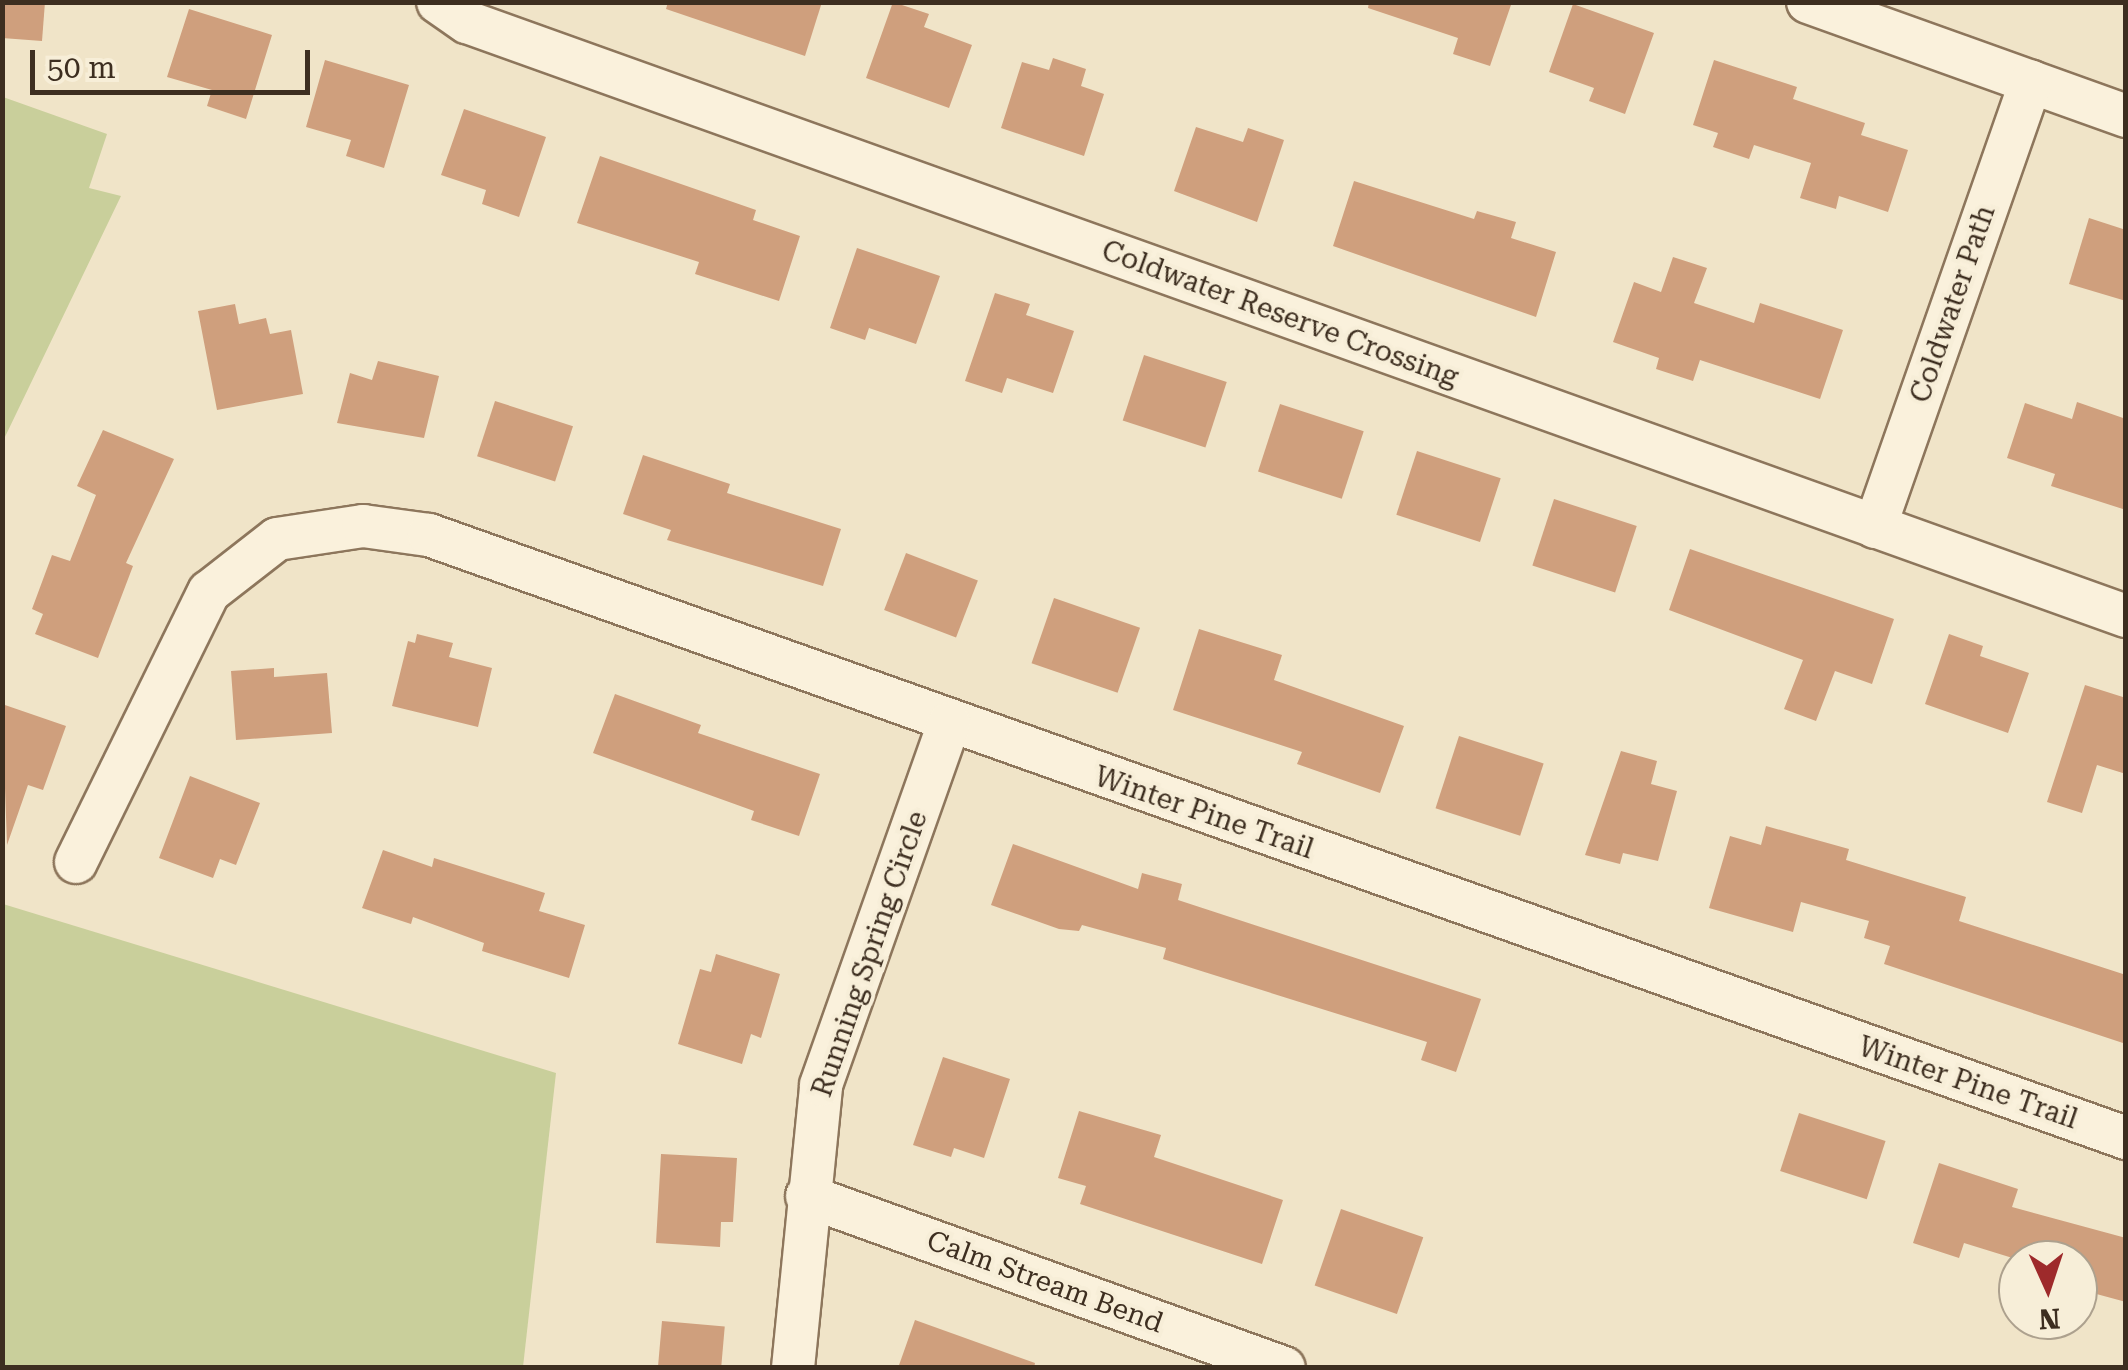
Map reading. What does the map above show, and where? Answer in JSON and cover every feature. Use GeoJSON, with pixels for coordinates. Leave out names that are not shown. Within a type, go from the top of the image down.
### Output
{"type":"FeatureCollection","features":[{"type":"Feature","properties":{"kind":"street","name":"Coldwater Reserve Crossing"},"geometry":{"type":"LineString","coordinates":[[438,2],[467,22],[2126,616]]}},
{"type":"Feature","properties":{"kind":"street"},"geometry":{"type":"LineString","coordinates":[[1808,2],[2126,116]]}},
{"type":"Feature","properties":{"kind":"street","name":"Coldwater Path"},"geometry":{"type":"LineString","coordinates":[[1874,527],[2031,82]]}},
{"type":"Feature","properties":{"kind":"street","name":"Winter Pine Trail"},"geometry":{"type":"LineString","coordinates":[[76,862],[188,625],[210,592],[277,539],[363,526],[429,536],[2126,1138]]}},
{"type":"Feature","properties":{"kind":"street","name":"Running Spring Circle"},"geometry":{"type":"LineString","coordinates":[[793,1368],[806,1196],[821,1085],[950,723]]}},
{"type":"Feature","properties":{"kind":"street","name":"Calm Stream Bend"},"geometry":{"type":"LineString","coordinates":[[806,1196],[1284,1368]]}},
{"type":"Feature","properties":{"kind":"green space"},"geometry":{"type":"Polygon","coordinates":[[[3,97],[107,134],[89,188],[121,196],[3,441],[3,97]]]}},
{"type":"Feature","properties":{"kind":"green space"},"geometry":{"type":"Polygon","coordinates":[[[3,904],[556,1073],[523,1367],[3,1367],[3,904]]]}},
{"type":"Feature","properties":{"kind":"building"},"geometry":{"type":"Polygon","coordinates":[[[2,2],[45,2],[42,41],[2,38],[2,2]]]}},
{"type":"Feature","properties":{"kind":"building"},"geometry":{"type":"Polygon","coordinates":[[[668,2],[822,2],[805,56],[666,9],[668,2]]]}},
{"type":"Feature","properties":{"kind":"building"},"geometry":{"type":"Polygon","coordinates":[[[893,2],[929,14],[924,27],[972,45],[949,108],[866,78],[893,2]]]}},
{"type":"Feature","properties":{"kind":"building"},"geometry":{"type":"Polygon","coordinates":[[[1369,2],[1512,2],[1490,66],[1453,54],[1458,38],[1368,8],[1369,2]]]}},
{"type":"Feature","properties":{"kind":"building"},"geometry":{"type":"Polygon","coordinates":[[[1573,4],[1654,33],[1625,114],[1589,101],[1594,88],[1549,72],[1573,4]]]}},
{"type":"Feature","properties":{"kind":"building"},"geometry":{"type":"Polygon","coordinates":[[[189,9],[272,35],[246,119],[207,106],[212,90],[167,77],[189,9]]]}},
{"type":"Feature","properties":{"kind":"building"},"geometry":{"type":"Polygon","coordinates":[[[1053,58],[1086,69],[1081,86],[1104,94],[1084,156],[1001,128],[1022,62],[1049,70],[1053,58]]]}},
{"type":"Feature","properties":{"kind":"building"},"geometry":{"type":"Polygon","coordinates":[[[325,60],[409,85],[384,168],[346,156],[351,140],[306,127],[325,60]]]}},
{"type":"Feature","properties":{"kind":"building"},"geometry":{"type":"Polygon","coordinates":[[[1714,60],[1797,87],[1793,99],[1865,123],[1861,135],[1908,150],[1888,212],[1839,196],[1836,209],[1800,198],[1811,163],[1754,145],[1749,159],[1713,147],[1718,133],[1693,125],[1714,60]]]}},
{"type":"Feature","properties":{"kind":"building"},"geometry":{"type":"Polygon","coordinates":[[[464,109],[546,137],[519,217],[482,204],[486,190],[441,175],[464,109]]]}},
{"type":"Feature","properties":{"kind":"building"},"geometry":{"type":"Polygon","coordinates":[[[1196,127],[1243,142],[1248,128],[1284,140],[1257,222],[1174,191],[1196,127]]]}},
{"type":"Feature","properties":{"kind":"building"},"geometry":{"type":"Polygon","coordinates":[[[600,156],[756,210],[753,220],[800,236],[779,301],[695,274],[699,262],[577,223],[600,156]]]}},
{"type":"Feature","properties":{"kind":"building"},"geometry":{"type":"Polygon","coordinates":[[[1354,181],[1474,219],[1477,211],[1516,222],[1511,238],[1556,252],[1536,317],[1333,246],[1354,181]]]}},
{"type":"Feature","properties":{"kind":"building"},"geometry":{"type":"Polygon","coordinates":[[[2089,218],[2126,230],[2126,301],[2069,284],[2089,218]]]}},
{"type":"Feature","properties":{"kind":"building"},"geometry":{"type":"Polygon","coordinates":[[[857,248],[940,276],[916,344],[869,328],[865,340],[830,328],[857,248]]]}},
{"type":"Feature","properties":{"kind":"building"},"geometry":{"type":"Polygon","coordinates":[[[1673,257],[1707,268],[1694,303],[1754,323],[1760,303],[1843,330],[1820,399],[1700,360],[1693,381],[1656,369],[1659,358],[1613,342],[1634,282],[1661,292],[1673,257]]]}},
{"type":"Feature","properties":{"kind":"building"},"geometry":{"type":"Polygon","coordinates":[[[995,293],[1030,304],[1026,315],[1074,331],[1053,393],[1007,378],[1002,393],[965,381],[995,293]]]}},
{"type":"Feature","properties":{"kind":"building"},"geometry":{"type":"Polygon","coordinates":[[[235,304],[239,324],[266,318],[270,334],[291,330],[303,394],[217,410],[198,311],[235,304]]]}},
{"type":"Feature","properties":{"kind":"building"},"geometry":{"type":"Polygon","coordinates":[[[1144,355],[1227,382],[1205,448],[1123,421],[1144,355]]]}},
{"type":"Feature","properties":{"kind":"building"},"geometry":{"type":"Polygon","coordinates":[[[378,361],[439,376],[424,438],[337,423],[350,373],[372,380],[378,361]]]}},
{"type":"Feature","properties":{"kind":"building"},"geometry":{"type":"Polygon","coordinates":[[[495,401],[573,426],[555,482],[477,456],[495,401]]]}},
{"type":"Feature","properties":{"kind":"building"},"geometry":{"type":"Polygon","coordinates":[[[2077,402],[2126,419],[2126,510],[2051,486],[2055,474],[2007,458],[2025,403],[2072,419],[2077,402]]]}},
{"type":"Feature","properties":{"kind":"building"},"geometry":{"type":"Polygon","coordinates":[[[1280,404],[1364,431],[1342,499],[1258,472],[1280,404]]]}},
{"type":"Feature","properties":{"kind":"building"},"geometry":{"type":"Polygon","coordinates":[[[103,430],[174,459],[126,563],[133,566],[98,658],[35,634],[43,614],[32,609],[52,555],[70,561],[96,495],[77,486],[103,430]]]}},
{"type":"Feature","properties":{"kind":"building"},"geometry":{"type":"Polygon","coordinates":[[[1417,451],[1501,478],[1480,542],[1396,515],[1417,451]]]}},
{"type":"Feature","properties":{"kind":"building"},"geometry":{"type":"Polygon","coordinates":[[[643,455],[730,484],[727,493],[841,529],[823,586],[667,540],[671,530],[623,514],[643,455]]]}},
{"type":"Feature","properties":{"kind":"building"},"geometry":{"type":"Polygon","coordinates":[[[1554,499],[1637,526],[1615,592],[1532,566],[1554,499]]]}},
{"type":"Feature","properties":{"kind":"building"},"geometry":{"type":"Polygon","coordinates":[[[1690,549],[1894,619],[1872,684],[1835,671],[1816,721],[1784,709],[1803,660],[1669,610],[1690,549]]]}},
{"type":"Feature","properties":{"kind":"building"},"geometry":{"type":"Polygon","coordinates":[[[906,553],[978,581],[956,638],[884,610],[906,553]]]}},
{"type":"Feature","properties":{"kind":"building"},"geometry":{"type":"Polygon","coordinates":[[[1054,598],[1140,628],[1118,693],[1032,663],[1054,598]]]}},
{"type":"Feature","properties":{"kind":"building"},"geometry":{"type":"Polygon","coordinates":[[[1199,629],[1282,655],[1274,680],[1404,726],[1380,793],[1297,764],[1302,752],[1173,710],[1199,629]]]}},
{"type":"Feature","properties":{"kind":"building"},"geometry":{"type":"Polygon","coordinates":[[[417,634],[453,643],[449,657],[492,668],[478,727],[392,706],[408,641],[415,643],[417,634]]]}},
{"type":"Feature","properties":{"kind":"building"},"geometry":{"type":"Polygon","coordinates":[[[1949,634],[1983,646],[1980,656],[2029,673],[2008,733],[1925,704],[1949,634]]]}},
{"type":"Feature","properties":{"kind":"building"},"geometry":{"type":"Polygon","coordinates":[[[274,668],[274,677],[327,673],[332,733],[236,740],[231,671],[274,668]]]}},
{"type":"Feature","properties":{"kind":"building"},"geometry":{"type":"Polygon","coordinates":[[[2085,685],[2126,698],[2126,774],[2097,765],[2082,813],[2047,802],[2085,685]]]}},
{"type":"Feature","properties":{"kind":"building"},"geometry":{"type":"Polygon","coordinates":[[[615,694],[701,725],[698,733],[820,774],[799,836],[751,820],[754,811],[593,753],[615,694]]]}},
{"type":"Feature","properties":{"kind":"building"},"geometry":{"type":"Polygon","coordinates":[[[2,704],[66,726],[43,790],[28,785],[7,845],[2,704]]]}},
{"type":"Feature","properties":{"kind":"building"},"geometry":{"type":"Polygon","coordinates":[[[1459,736],[1544,764],[1520,836],[1436,808],[1459,736]]]}},
{"type":"Feature","properties":{"kind":"building"},"geometry":{"type":"Polygon","coordinates":[[[1621,751],[1657,761],[1651,784],[1677,791],[1658,861],[1623,853],[1620,864],[1585,855],[1621,751]]]}},
{"type":"Feature","properties":{"kind":"building"},"geometry":{"type":"Polygon","coordinates":[[[190,776],[260,803],[236,865],[220,859],[213,878],[159,858],[190,776]]]}},
{"type":"Feature","properties":{"kind":"building"},"geometry":{"type":"Polygon","coordinates":[[[1766,826],[1849,849],[1846,860],[1966,897],[1959,921],[2126,975],[2126,1044],[1884,964],[1890,946],[1864,938],[1869,921],[1801,902],[1793,932],[1709,908],[1730,836],[1761,845],[1766,826]]]}},
{"type":"Feature","properties":{"kind":"building"},"geometry":{"type":"Polygon","coordinates":[[[1013,844],[1138,889],[1142,873],[1182,884],[1178,900],[1481,999],[1456,1072],[1421,1060],[1427,1042],[1163,959],[1166,948],[1082,925],[1079,931],[1059,929],[991,905],[1013,844]]]}},
{"type":"Feature","properties":{"kind":"building"},"geometry":{"type":"Polygon","coordinates":[[[383,850],[432,867],[434,858],[545,893],[539,911],[585,925],[569,978],[482,951],[484,943],[413,917],[411,924],[362,908],[383,850]]]}},
{"type":"Feature","properties":{"kind":"building"},"geometry":{"type":"Polygon","coordinates":[[[716,954],[780,974],[761,1038],[751,1034],[742,1064],[678,1044],[700,969],[711,972],[716,954]]]}},
{"type":"Feature","properties":{"kind":"building"},"geometry":{"type":"Polygon","coordinates":[[[943,1057],[1010,1079],[984,1158],[954,1148],[951,1157],[913,1145],[943,1057]]]}},
{"type":"Feature","properties":{"kind":"building"},"geometry":{"type":"Polygon","coordinates":[[[1079,1111],[1161,1135],[1154,1157],[1283,1200],[1262,1264],[1080,1204],[1086,1186],[1058,1178],[1079,1111]]]}},
{"type":"Feature","properties":{"kind":"building"},"geometry":{"type":"Polygon","coordinates":[[[1799,1113],[1886,1141],[1867,1199],[1780,1171],[1799,1113]]]}},
{"type":"Feature","properties":{"kind":"building"},"geometry":{"type":"Polygon","coordinates":[[[661,1154],[737,1158],[733,1222],[721,1222],[720,1247],[656,1243],[661,1154]]]}},
{"type":"Feature","properties":{"kind":"building"},"geometry":{"type":"Polygon","coordinates":[[[1939,1163],[2018,1189],[2012,1207],[2126,1238],[2126,1302],[2098,1294],[2098,1240],[1998,1240],[1998,1254],[1964,1243],[1959,1258],[1913,1243],[1939,1163]]]}},
{"type":"Feature","properties":{"kind":"building"},"geometry":{"type":"Polygon","coordinates":[[[1341,1209],[1423,1237],[1397,1314],[1315,1286],[1341,1209]]]}},
{"type":"Feature","properties":{"kind":"building"},"geometry":{"type":"Polygon","coordinates":[[[915,1320],[1035,1363],[1034,1368],[898,1368],[915,1320]]]}},
{"type":"Feature","properties":{"kind":"building"},"geometry":{"type":"Polygon","coordinates":[[[662,1321],[725,1326],[721,1368],[658,1368],[662,1321]]]}}]}
